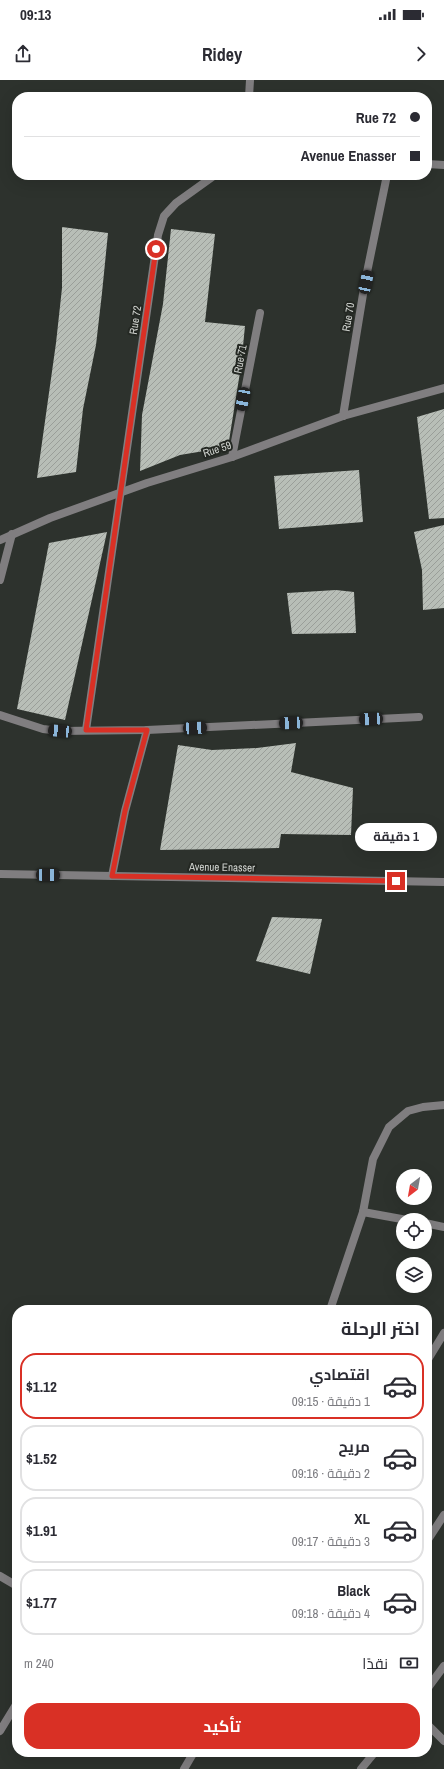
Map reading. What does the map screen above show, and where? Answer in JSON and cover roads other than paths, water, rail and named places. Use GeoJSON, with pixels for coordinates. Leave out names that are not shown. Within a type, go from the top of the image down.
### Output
{"type":"FeatureCollection","features":[{"type":"Feature","properties":{"kind":"street"},"geometry":{"type":"LineString","coordinates":[[249,92],[250,80]]}},
{"type":"Feature","properties":{"kind":"street"},"geometry":{"type":"LineString","coordinates":[[432,164],[444,165]]}},
{"type":"Feature","properties":{"kind":"street","name":"Rue 72"},"geometry":{"type":"LineString","coordinates":[[86,730],[119,493],[158,235],[164,216],[176,203],[208,180]]}},
{"type":"Feature","properties":{"kind":"street","name":"Rue 70"},"geometry":{"type":"LineString","coordinates":[[343,416],[366,282],[386,180]]}},
{"type":"Feature","properties":{"kind":"street","name":"Rue 71"},"geometry":{"type":"LineString","coordinates":[[232,457],[260,313]]}},
{"type":"Feature","properties":{"kind":"street","name":"Rue 59"},"geometry":{"type":"LineString","coordinates":[[0,540],[119,493],[232,457],[343,416],[444,388]]}},
{"type":"Feature","properties":{"kind":"street"},"geometry":{"type":"LineString","coordinates":[[0,580],[12,534]]}},
{"type":"Feature","properties":{"kind":"street"},"geometry":{"type":"LineString","coordinates":[[0,715],[43,729],[86,730],[147,730],[418,717]]}},
{"type":"Feature","properties":{"kind":"street"},"geometry":{"type":"LineString","coordinates":[[112,876],[125,811],[147,730]]}},
{"type":"Feature","properties":{"kind":"street","name":"Avenue Enasser"},"geometry":{"type":"LineString","coordinates":[[0,874],[444,882]]}},
{"type":"Feature","properties":{"kind":"street"},"geometry":{"type":"LineString","coordinates":[[332,1305],[363,1212],[373,1159],[389,1127],[408,1111],[428,1106],[444,1105]]}},
{"type":"Feature","properties":{"kind":"street"},"geometry":{"type":"LineString","coordinates":[[363,1212],[396,1218]]}},
{"type":"Feature","properties":{"kind":"street"},"geometry":{"type":"LineString","coordinates":[[432,1224],[444,1226]]}},
{"type":"Feature","properties":{"kind":"street"},"geometry":{"type":"LineString","coordinates":[[432,1353],[444,1333]]}},
{"type":"Feature","properties":{"kind":"street"},"geometry":{"type":"LineString","coordinates":[[432,1533],[444,1515]]}},
{"type":"Feature","properties":{"kind":"street"},"geometry":{"type":"LineString","coordinates":[[0,1576],[12,1583]]}},
{"type":"Feature","properties":{"kind":"street"},"geometry":{"type":"LineString","coordinates":[[432,1682],[444,1666]]}},
{"type":"Feature","properties":{"kind":"street"},"geometry":{"type":"LineString","coordinates":[[0,1730],[12,1711]]}},
{"type":"Feature","properties":{"kind":"street"},"geometry":{"type":"LineString","coordinates":[[432,1729],[444,1741]]}},
{"type":"Feature","properties":{"kind":"street"},"geometry":{"type":"LineString","coordinates":[[184,1769],[191,1757]]}},
{"type":"Feature","properties":{"kind":"street"},"geometry":{"type":"LineString","coordinates":[[361,1769],[371,1757]]}}]}
